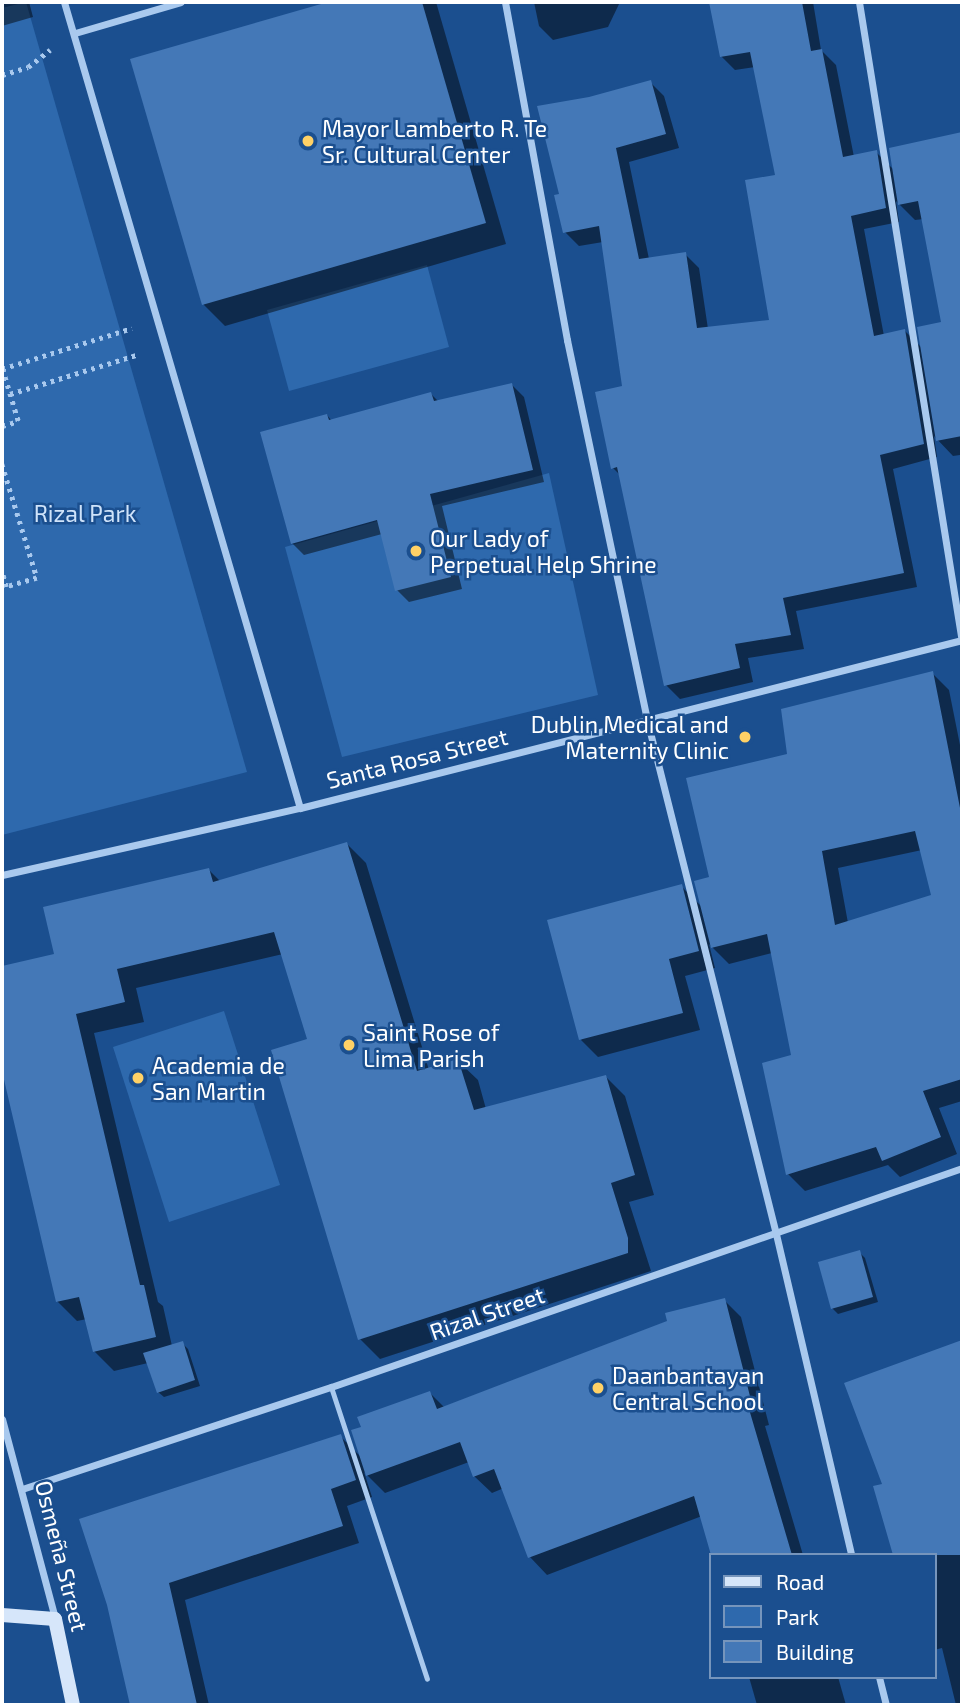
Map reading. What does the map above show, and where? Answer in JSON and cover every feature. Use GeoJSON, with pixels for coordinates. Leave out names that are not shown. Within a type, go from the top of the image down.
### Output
{"type":"FeatureCollection","features":[{"type":"Feature","properties":{"kind":"main road"},"geometry":{"type":"LineString","coordinates":[[2,1615],[55,1619]]}},
{"type":"Feature","properties":{"kind":"main road","name":"Osmeña Street"},"geometry":{"type":"LineString","coordinates":[[55,1619],[73,1705]]}},
{"type":"Feature","properties":{"kind":"street"},"geometry":{"type":"LineString","coordinates":[[64,2],[300,808]]}},
{"type":"Feature","properties":{"kind":"street"},"geometry":{"type":"LineString","coordinates":[[75,33],[181,2]]}},
{"type":"Feature","properties":{"kind":"street"},"geometry":{"type":"LineString","coordinates":[[505,2],[567,340],[647,720],[776,1234],[850,1553]]}},
{"type":"Feature","properties":{"kind":"street"},"geometry":{"type":"LineString","coordinates":[[859,2],[962,641]]}},
{"type":"Feature","properties":{"kind":"street","name":"Santa Rosa Street"},"geometry":{"type":"LineString","coordinates":[[2,875],[300,808],[962,641]]}},
{"type":"Feature","properties":{"kind":"street","name":"Rizal Street"},"geometry":{"type":"LineString","coordinates":[[22,1489],[331,1387],[962,1168]]}},
{"type":"Feature","properties":{"kind":"street","name":"Osmeña Street"},"geometry":{"type":"LineString","coordinates":[[2,1419],[55,1619]]}},
{"type":"Feature","properties":{"kind":"street"},"geometry":{"type":"LineString","coordinates":[[880,1679],[886,1705]]}},
{"type":"Feature","properties":{"kind":"lane"},"geometry":{"type":"LineString","coordinates":[[331,1387],[427,1679]]}},
{"type":"Feature","properties":{"kind":"path"},"geometry":{"type":"LineString","coordinates":[[2,75],[28,66],[75,33]]}},
{"type":"Feature","properties":{"kind":"path"},"geometry":{"type":"LineString","coordinates":[[2,426],[18,421],[2,368],[158,320]]}},
{"type":"Feature","properties":{"kind":"path"},"geometry":{"type":"LineString","coordinates":[[10,394],[166,346]]}},
{"type":"Feature","properties":{"kind":"path"},"geometry":{"type":"LineString","coordinates":[[2,464],[37,578],[6,587],[2,572]]}},
{"type":"Feature","properties":{"kind":"green space","name":"Rizal Park"},"geometry":{"type":"Polygon","coordinates":[[[26,2],[247,772],[2,835],[2,8],[26,2]]]}},
{"type":"Feature","properties":{"kind":"green space"},"geometry":{"type":"Polygon","coordinates":[[[427,265],[449,347],[289,391],[267,310],[427,265]]]}},
{"type":"Feature","properties":{"kind":"green space"},"geometry":{"type":"Polygon","coordinates":[[[549,473],[598,695],[342,757],[285,547],[549,473]]]}},
{"type":"Feature","properties":{"kind":"green space"},"geometry":{"type":"Polygon","coordinates":[[[224,1011],[280,1185],[169,1222],[113,1047],[224,1011]]]}},
{"type":"Feature","properties":{"kind":"building","name":"Mayor Lamberto R. Te Sr. Cultural Center"},"geometry":{"type":"Polygon","coordinates":[[[328,2],[422,2],[486,223],[202,305],[130,59],[328,2]]]}},
{"type":"Feature","properties":{"kind":"building"},"geometry":{"type":"Polygon","coordinates":[[[709,2],[802,2],[811,51],[822,49],[843,157],[877,150],[886,208],[851,216],[874,336],[905,329],[924,444],[880,455],[904,573],[783,598],[791,635],[735,644],[740,668],[664,686],[617,467],[611,469],[595,392],[622,386],[599,226],[563,233],[554,195],[559,194],[537,106],[589,97],[651,80],[666,134],[616,148],[639,259],[686,252],[697,328],[769,320],[745,180],[775,175],[750,52],[720,57],[709,2]]]}},
{"type":"Feature","properties":{"kind":"building"},"geometry":{"type":"Polygon","coordinates":[[[962,132],[962,436],[936,441],[917,327],[941,322],[918,201],[898,205],[889,148],[962,132]]]}},
{"type":"Feature","properties":{"kind":"building"},"geometry":{"type":"Polygon","coordinates":[[[512,383],[533,470],[430,494],[451,577],[395,591],[377,520],[291,544],[260,432],[327,414],[329,420],[431,392],[434,401],[512,383]]]}},
{"type":"Feature","properties":{"kind":"building"},"geometry":{"type":"Polygon","coordinates":[[[933,671],[962,818],[962,1079],[923,1091],[941,1137],[882,1161],[876,1147],[786,1175],[762,1063],[791,1055],[767,934],[711,948],[694,881],[709,877],[686,778],[787,754],[781,709],[933,671]],[[915,831],[822,851],[835,925],[931,895],[915,831]]]}},
{"type":"Feature","properties":{"kind":"building"},"geometry":{"type":"Polygon","coordinates":[[[347,842],[417,1071],[458,1059],[474,1110],[606,1075],[635,1175],[611,1183],[628,1238],[628,1253],[358,1340],[271,1050],[307,1039],[274,932],[117,969],[125,1002],[76,1014],[140,1285],[144,1285],[156,1337],[93,1352],[79,1297],[56,1302],[2,1071],[2,966],[54,954],[43,907],[209,868],[213,882],[347,842]]]}},
{"type":"Feature","properties":{"kind":"building"},"geometry":{"type":"Polygon","coordinates":[[[682,884],[699,951],[669,959],[683,1013],[579,1040],[547,920],[682,884]]]}},
{"type":"Feature","properties":{"kind":"building"},"geometry":{"type":"Polygon","coordinates":[[[860,1250],[873,1297],[831,1309],[818,1262],[860,1250]]]}},
{"type":"Feature","properties":{"kind":"building"},"geometry":{"type":"Polygon","coordinates":[[[725,1298],[753,1408],[749,1409],[791,1553],[710,1553],[694,1496],[528,1558],[494,1469],[473,1477],[460,1442],[366,1476],[351,1430],[361,1427],[357,1417],[430,1391],[437,1409],[667,1321],[665,1313],[725,1298]]]}},
{"type":"Feature","properties":{"kind":"building"},"geometry":{"type":"Polygon","coordinates":[[[962,1340],[962,1555],[892,1553],[873,1486],[882,1484],[844,1383],[962,1340]]]}},
{"type":"Feature","properties":{"kind":"building"},"geometry":{"type":"Polygon","coordinates":[[[183,1341],[195,1380],[157,1393],[143,1353],[183,1341]]]}},
{"type":"Feature","properties":{"kind":"building"},"geometry":{"type":"Polygon","coordinates":[[[341,1434],[356,1480],[331,1489],[343,1526],[169,1583],[197,1705],[130,1705],[107,1605],[79,1519],[341,1434]]]}},
{"type":"Feature","properties":{"kind":"place","name":"Mayor Lamberto R. Te Sr. Cultural Center"},"geometry":{"type":"Point","coordinates":[308,141]}},
{"type":"Feature","properties":{"kind":"place","name":"Our Lady of Perpetual Help Shrine"},"geometry":{"type":"Point","coordinates":[416,551]}},
{"type":"Feature","properties":{"kind":"place","name":"Dublin Medical and Maternity Clinic"},"geometry":{"type":"Point","coordinates":[745,737]}},
{"type":"Feature","properties":{"kind":"place","name":"Saint Rose of Lima Parish"},"geometry":{"type":"Point","coordinates":[349,1045]}},
{"type":"Feature","properties":{"kind":"place","name":"Academia de San Martin"},"geometry":{"type":"Point","coordinates":[138,1078]}},
{"type":"Feature","properties":{"kind":"place","name":"Daanbantayan Central School"},"geometry":{"type":"Point","coordinates":[598,1388]}}]}
